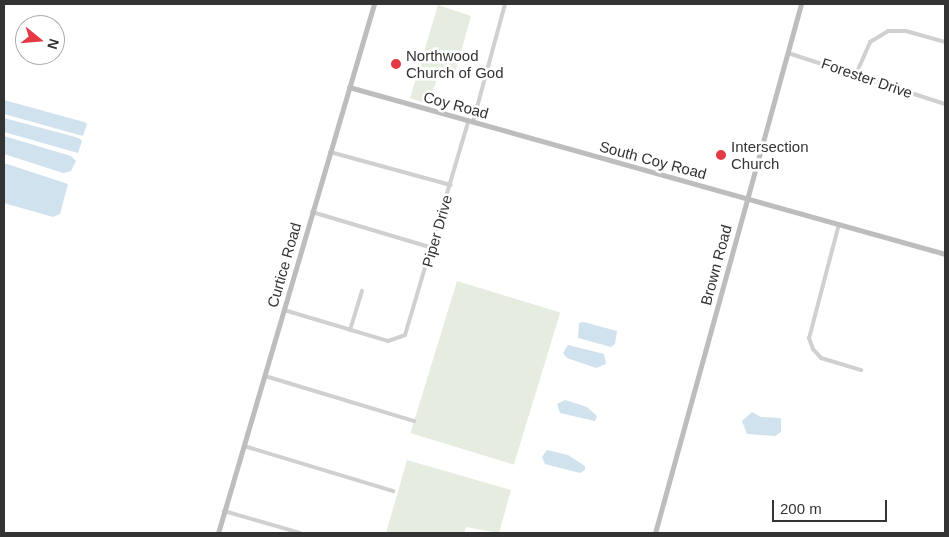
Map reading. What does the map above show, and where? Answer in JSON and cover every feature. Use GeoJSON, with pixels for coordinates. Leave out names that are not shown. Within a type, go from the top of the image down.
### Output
{"type":"FeatureCollection","features":[{"type":"Feature","properties":{"kind":"street","name":"Curtice Road"},"geometry":{"type":"LineString","coordinates":[[218,533],[374,4]]}},
{"type":"Feature","properties":{"kind":"street","name":"Piper Drive"},"geometry":{"type":"LineString","coordinates":[[350,330],[388,341],[402,338],[410,327],[505,4]]}},
{"type":"Feature","properties":{"kind":"street","name":"Brown Road"},"geometry":{"type":"LineString","coordinates":[[655,533],[801,4]]}},
{"type":"Feature","properties":{"kind":"street"},"geometry":{"type":"LineString","coordinates":[[856,74],[870,42],[888,32],[906,31],[945,42]]}},
{"type":"Feature","properties":{"kind":"street","name":"Forester Drive"},"geometry":{"type":"LineString","coordinates":[[788,53],[856,74],[893,90],[945,104]]}},
{"type":"Feature","properties":{"kind":"street","name":"Coy Road"},"geometry":{"type":"LineString","coordinates":[[349,87],[499,130]]}},
{"type":"Feature","properties":{"kind":"street","name":"South Coy Road"},"geometry":{"type":"LineString","coordinates":[[499,130],[945,254]]}},
{"type":"Feature","properties":{"kind":"street"},"geometry":{"type":"LineString","coordinates":[[330,152],[451,185]]}},
{"type":"Feature","properties":{"kind":"street"},"geometry":{"type":"LineString","coordinates":[[312,212],[433,248]]}},
{"type":"Feature","properties":{"kind":"street"},"geometry":{"type":"LineString","coordinates":[[839,224],[809,338],[813,349],[821,358],[860,370]]}},
{"type":"Feature","properties":{"kind":"street"},"geometry":{"type":"LineString","coordinates":[[284,310],[350,330],[362,291]]}},
{"type":"Feature","properties":{"kind":"street"},"geometry":{"type":"LineString","coordinates":[[265,376],[414,421]]}},
{"type":"Feature","properties":{"kind":"street"},"geometry":{"type":"LineString","coordinates":[[244,446],[393,491]]}},
{"type":"Feature","properties":{"kind":"street"},"geometry":{"type":"LineString","coordinates":[[224,511],[287,531],[300,533]]}},
{"type":"Feature","properties":{"kind":"shaded area"},"geometry":{"type":"Polygon","coordinates":[[[438,5],[471,16],[455,73],[438,76],[428,104],[410,98],[438,5]]]}},
{"type":"Feature","properties":{"kind":"shaded area"},"geometry":{"type":"Polygon","coordinates":[[[457,281],[560,313],[514,465],[411,433],[457,281]]]}},
{"type":"Feature","properties":{"kind":"shaded area"},"geometry":{"type":"Polygon","coordinates":[[[407,460],[511,490],[499,533],[466,527],[464,533],[386,533],[407,460]]]}},
{"type":"Feature","properties":{"kind":"water"},"geometry":{"type":"Polygon","coordinates":[[[4,100],[84,122],[87,124],[83,136],[4,114],[4,100]]]}},
{"type":"Feature","properties":{"kind":"water"},"geometry":{"type":"Polygon","coordinates":[[[4,118],[79,138],[82,141],[78,153],[4,132],[4,118]]]}},
{"type":"Feature","properties":{"kind":"water"},"geometry":{"type":"Polygon","coordinates":[[[4,136],[71,156],[76,161],[71,171],[63,173],[4,154],[4,136]]]}},
{"type":"Feature","properties":{"kind":"water"},"geometry":{"type":"Polygon","coordinates":[[[4,163],[68,184],[60,214],[53,217],[4,203],[4,163]]]}},
{"type":"Feature","properties":{"kind":"water"},"geometry":{"type":"Polygon","coordinates":[[[584,322],[617,331],[615,344],[611,347],[578,338],[579,323],[584,322]]]}},
{"type":"Feature","properties":{"kind":"water"},"geometry":{"type":"Polygon","coordinates":[[[568,345],[604,354],[606,364],[596,368],[567,358],[563,353],[568,345]]]}},
{"type":"Feature","properties":{"kind":"water"},"geometry":{"type":"Polygon","coordinates":[[[565,400],[587,407],[597,416],[595,421],[560,413],[557,404],[565,400]]]}},
{"type":"Feature","properties":{"kind":"water"},"geometry":{"type":"Polygon","coordinates":[[[752,412],[761,417],[781,418],[781,432],[775,436],[747,434],[742,421],[752,412]]]}},
{"type":"Feature","properties":{"kind":"water"},"geometry":{"type":"Polygon","coordinates":[[[547,450],[568,455],[585,466],[585,470],[580,473],[545,464],[542,457],[547,450]]]}},
{"type":"Feature","properties":{"kind":"place","name":"Northwood Church of God"},"geometry":{"type":"Point","coordinates":[396,64]}},
{"type":"Feature","properties":{"kind":"place","name":"Intersection Church"},"geometry":{"type":"Point","coordinates":[721,155]}}]}
